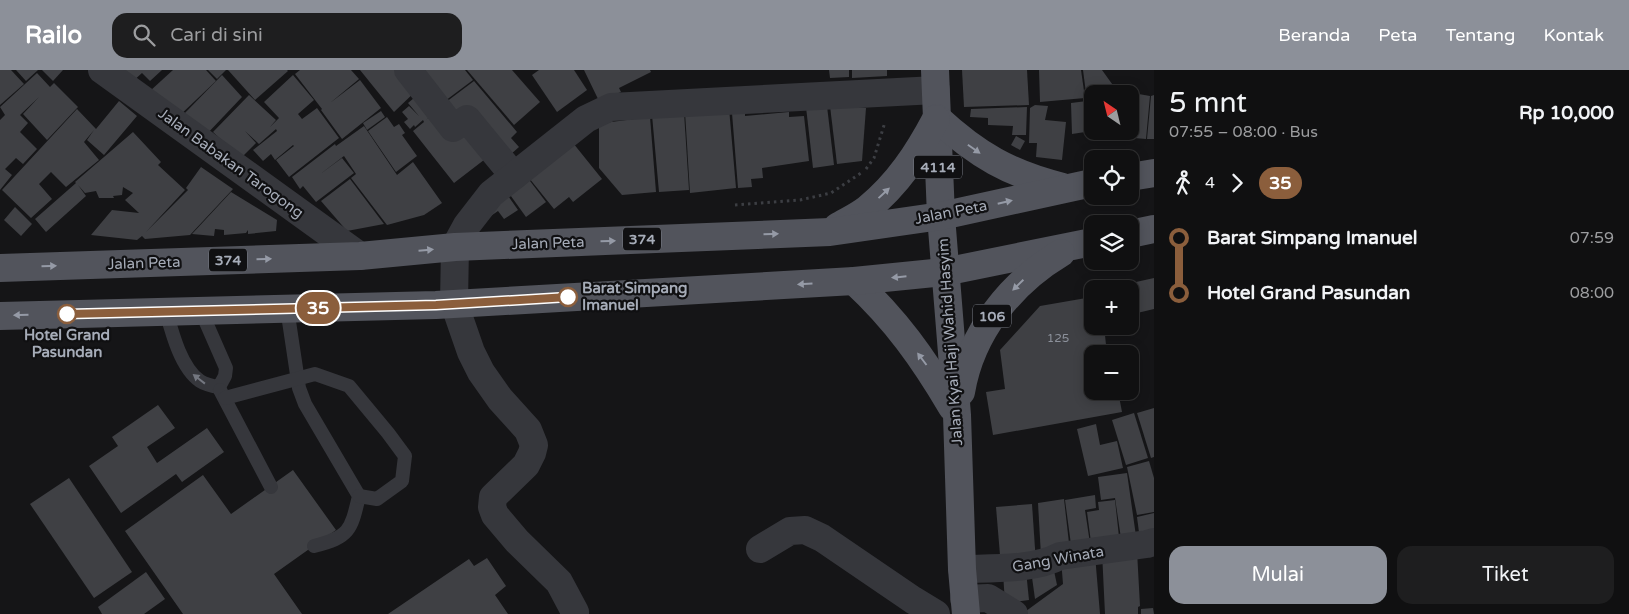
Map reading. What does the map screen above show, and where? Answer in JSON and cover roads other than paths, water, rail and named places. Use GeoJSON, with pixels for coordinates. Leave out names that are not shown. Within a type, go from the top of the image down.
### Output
{"type":"FeatureCollection","features":[{"type":"Feature","properties":{"kind":"main road","name":"Jalan Kyai Haji Wahid Hasyim"},"geometry":{"type":"LineString","coordinates":[[936,80],[940,216],[957,415],[965,606]]}},
{"type":"Feature","properties":{"kind":"main road"},"geometry":{"type":"LineString","coordinates":[[830,232],[867,209],[899,178],[919,151],[937,118],[959,139],[984,157],[1037,181],[1066,188]]}},
{"type":"Feature","properties":{"kind":"main road"},"geometry":{"type":"LineString","coordinates":[[1139,176],[1154,173]]}},
{"type":"Feature","properties":{"kind":"main road","name":"Jalan Peta"},"geometry":{"type":"LineString","coordinates":[[0,268],[360,256],[455,247],[830,232],[940,216],[1084,185]]}},
{"type":"Feature","properties":{"kind":"main road"},"geometry":{"type":"LineString","coordinates":[[1139,232],[1154,229]]}},
{"type":"Feature","properties":{"kind":"main road"},"geometry":{"type":"LineString","coordinates":[[0,316],[454,304],[854,281],[944,272],[1082,245]]}},
{"type":"Feature","properties":{"kind":"main road","name":"106"},"geometry":{"type":"LineString","coordinates":[[957,415],[963,378],[977,342],[997,309],[1018,284],[1043,264],[1082,245]]}},
{"type":"Feature","properties":{"kind":"main road","name":"106"},"geometry":{"type":"LineString","coordinates":[[854,281],[897,325],[930,368],[957,415]]}},
{"type":"Feature","properties":{"kind":"street","name":"Jalan Babakan Tarogong"},"geometry":{"type":"LineString","coordinates":[[102,70],[360,256]]}},
{"type":"Feature","properties":{"kind":"street"},"geometry":{"type":"LineString","coordinates":[[408,70],[453,128],[467,119],[514,176]]}},
{"type":"Feature","properties":{"kind":"street"},"geometry":{"type":"LineString","coordinates":[[574,614],[575,612],[570,601],[559,582],[517,542],[494,515],[492,507],[493,497],[526,465],[534,445],[528,430],[500,398],[481,372],[471,352],[454,304],[455,247],[467,225],[491,194],[586,119],[611,107],[888,93],[936,80]]}},
{"type":"Feature","properties":{"kind":"street"},"geometry":{"type":"LineString","coordinates":[[760,549],[790,531],[804,530],[822,538],[936,614]]}},
{"type":"Feature","properties":{"kind":"street","name":"Gang Winata"},"geometry":{"type":"LineString","coordinates":[[962,569],[1009,568],[1050,562],[1060,556],[1154,542]]}},
{"type":"Feature","properties":{"kind":"street"},"geometry":{"type":"LineString","coordinates":[[965,606],[988,598],[1014,614]]}},
{"type":"Feature","properties":{"kind":"lane"},"geometry":{"type":"LineString","coordinates":[[287,308],[297,378],[305,404],[359,496],[352,525],[342,536],[330,542],[314,546]]}},
{"type":"Feature","properties":{"kind":"lane"},"geometry":{"type":"LineString","coordinates":[[166,311],[177,348],[190,371],[198,380],[222,393],[271,487]]}},
{"type":"Feature","properties":{"kind":"lane"},"geometry":{"type":"LineString","coordinates":[[201,311],[226,368],[222,393]]}},
{"type":"Feature","properties":{"kind":"lane"},"geometry":{"type":"LineString","coordinates":[[222,393],[315,374],[349,386],[405,456],[402,481],[377,499],[359,496]]}},
{"type":"Feature","properties":{"kind":"place","name":"Barat Simpang Imanuel"},"geometry":{"type":"Point","coordinates":[568,297]}},
{"type":"Feature","properties":{"kind":"place","name":"Hotel Grand Pasundan"},"geometry":{"type":"Point","coordinates":[67,314]}}]}
